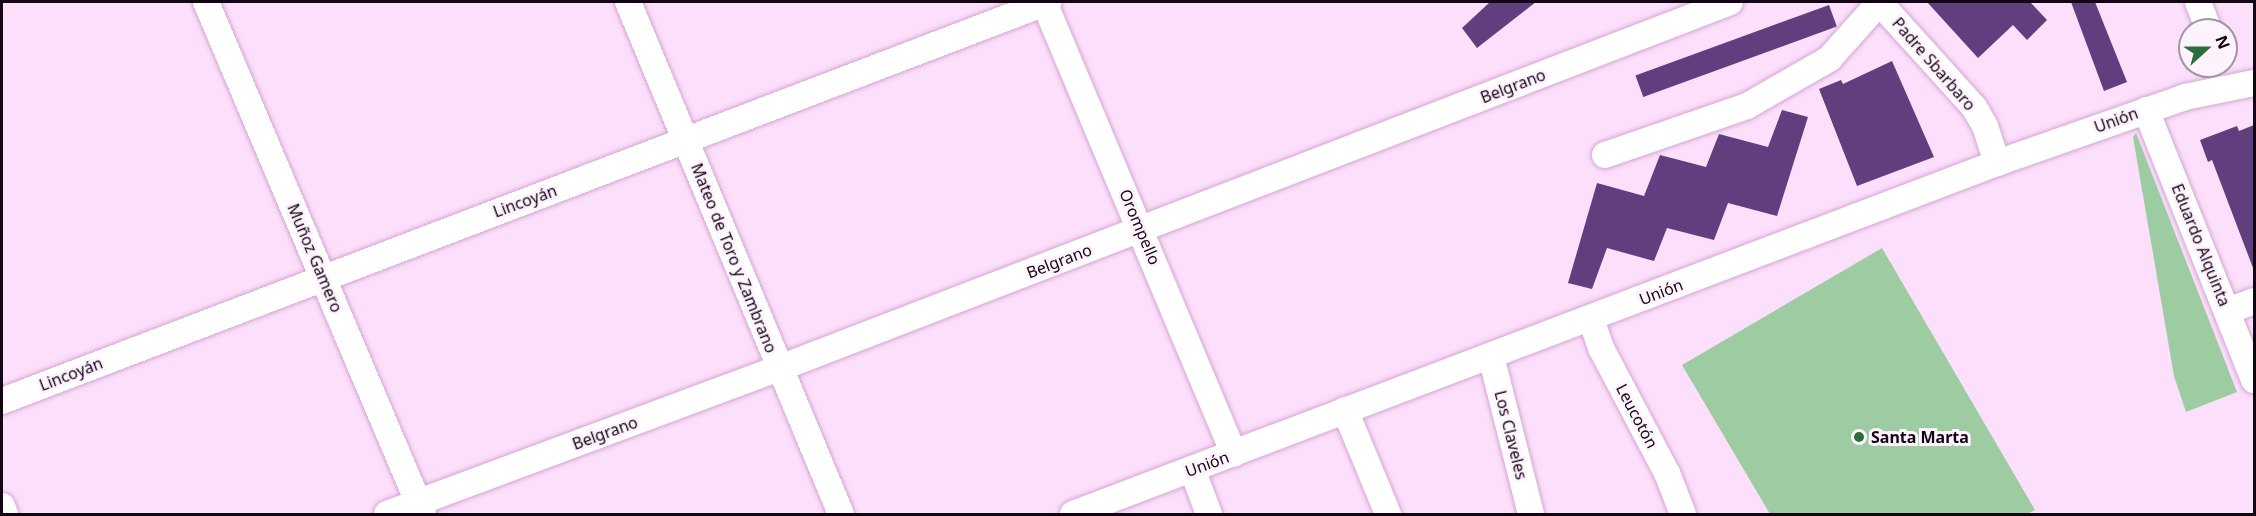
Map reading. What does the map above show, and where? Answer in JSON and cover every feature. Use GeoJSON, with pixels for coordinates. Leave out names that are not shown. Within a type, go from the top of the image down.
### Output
{"type":"FeatureCollection","features":[{"type":"Feature","properties":{"kind":"street","name":"Muñoz Gamero"},"geometry":{"type":"LineString","coordinates":[[206,2],[421,509]]}},
{"type":"Feature","properties":{"kind":"street","name":"Mateo de Toro y Zambrano"},"geometry":{"type":"LineString","coordinates":[[628,2],[841,514]]}},
{"type":"Feature","properties":{"kind":"street","name":"Lincoyán"},"geometry":{"type":"LineString","coordinates":[[2,401],[322,276],[686,141],[1046,2]]}},
{"type":"Feature","properties":{"kind":"street","name":"Orompello"},"geometry":{"type":"LineString","coordinates":[[1046,2],[1234,454]]}},
{"type":"Feature","properties":{"kind":"street","name":"Belgrano"},"geometry":{"type":"LineString","coordinates":[[387,514],[421,509],[780,368],[1730,2]]}},
{"type":"Feature","properties":{"kind":"street"},"geometry":{"type":"LineString","coordinates":[[1605,155],[1747,106],[1829,59],[1879,2]]}},
{"type":"Feature","properties":{"kind":"street","name":"Padre Sbarbaro"},"geometry":{"type":"LineString","coordinates":[[1879,2],[1974,107],[1985,126],[1996,163]]}},
{"type":"Feature","properties":{"kind":"street"},"geometry":{"type":"LineString","coordinates":[[2198,2],[2204,18]]}},
{"type":"Feature","properties":{"kind":"street","name":"Unión"},"geometry":{"type":"LineString","coordinates":[[1073,514],[1591,319],[1996,163],[2237,79]]}},
{"type":"Feature","properties":{"kind":"street","name":"Eduardo Alquinta"},"geometry":{"type":"LineString","coordinates":[[2146,110],[2254,380]]}},
{"type":"Feature","properties":{"kind":"street"},"geometry":{"type":"LineString","coordinates":[[2228,311],[2254,301]]}},
{"type":"Feature","properties":{"kind":"street","name":"Leucotón"},"geometry":{"type":"LineString","coordinates":[[1591,319],[1602,348],[1667,473],[1683,514]]}},
{"type":"Feature","properties":{"kind":"street","name":"Los Claveles"},"geometry":{"type":"LineString","coordinates":[[1491,356],[1531,514]]}},
{"type":"Feature","properties":{"kind":"street"},"geometry":{"type":"LineString","coordinates":[[1346,410],[1388,514]]}},
{"type":"Feature","properties":{"kind":"street"},"geometry":{"type":"LineString","coordinates":[[1192,469],[1209,514]]}},
{"type":"Feature","properties":{"kind":"street"},"geometry":{"type":"LineString","coordinates":[[2,506],[5,514]]}},
{"type":"Feature","properties":{"kind":"green space"},"geometry":{"type":"Polygon","coordinates":[[[2136,133],[2237,392],[2186,412],[2174,376],[2133,137],[2136,133]]]}},
{"type":"Feature","properties":{"kind":"green space","name":"Santa Marta"},"geometry":{"type":"Polygon","coordinates":[[[1882,248],[2035,510],[2027,514],[1770,514],[1682,365],[1882,248]]]}},
{"type":"Feature","properties":{"kind":"building"},"geometry":{"type":"Polygon","coordinates":[[[1490,2],[1536,2],[1477,48],[1462,28],[1490,2]]]}},
{"type":"Feature","properties":{"kind":"building"},"geometry":{"type":"Polygon","coordinates":[[[1927,2],[2030,2],[2047,20],[2027,40],[2013,25],[1978,58],[1927,2]]]}},
{"type":"Feature","properties":{"kind":"building"},"geometry":{"type":"Polygon","coordinates":[[[2071,2],[2095,2],[2127,82],[2104,91],[2071,2]]]}},
{"type":"Feature","properties":{"kind":"building"},"geometry":{"type":"Polygon","coordinates":[[[1829,5],[1837,27],[1643,97],[1635,75],[1829,5]]]}},
{"type":"Feature","properties":{"kind":"building"},"geometry":{"type":"Polygon","coordinates":[[[1892,61],[1934,157],[1857,186],[1819,89],[1841,80],[1843,84],[1892,61]]]}},
{"type":"Feature","properties":{"kind":"building"},"geometry":{"type":"Polygon","coordinates":[[[1782,110],[1808,117],[1777,216],[1728,203],[1714,240],[1667,228],[1654,261],[1607,248],[1592,289],[1568,283],[1597,183],[1644,196],[1660,155],[1706,167],[1719,134],[1768,147],[1782,110]]]}},
{"type":"Feature","properties":{"kind":"building"},"geometry":{"type":"Polygon","coordinates":[[[2254,125],[2253,268],[2212,160],[2208,162],[2200,140],[2237,126],[2239,131],[2254,125]]]}},
{"type":"Feature","properties":{"kind":"place","name":"Santa Marta"},"geometry":{"type":"Point","coordinates":[1859,437]}}]}
